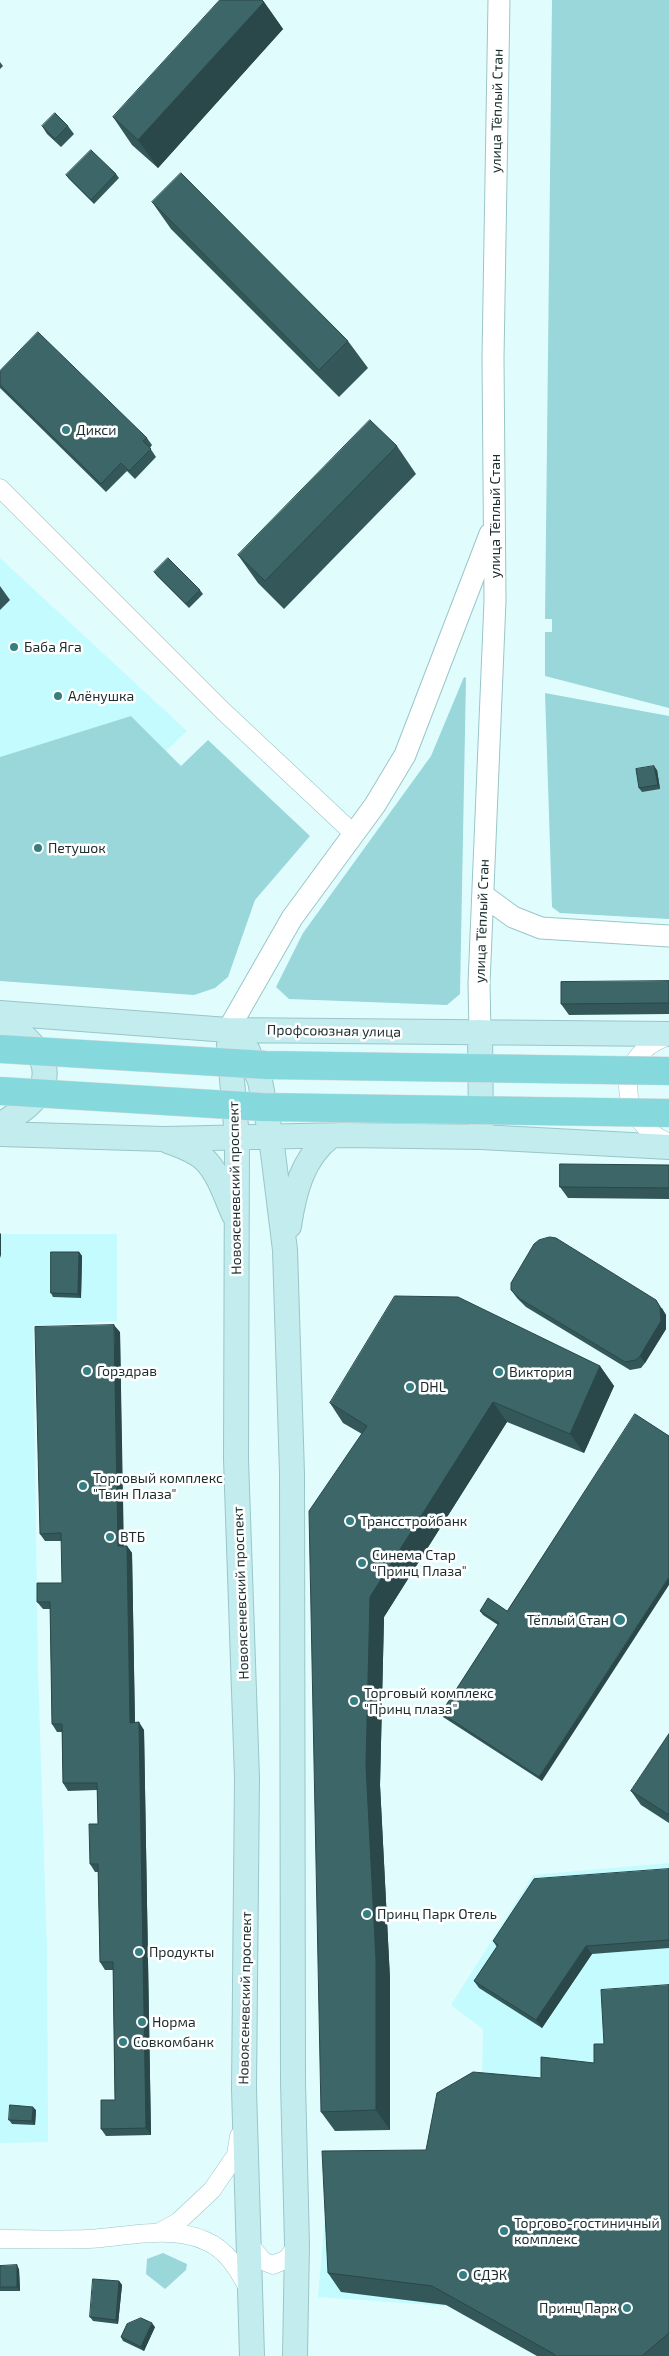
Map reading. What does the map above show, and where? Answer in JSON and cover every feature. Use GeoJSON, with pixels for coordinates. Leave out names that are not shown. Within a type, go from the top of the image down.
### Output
{"type":"FeatureCollection","features":[{"type":"Feature","properties":{"kind":"main road","name":"Профсоюзная улица"},"geometry":{"type":"LineString","coordinates":[[0,1013],[228,1030],[669,1035]]}},
{"type":"Feature","properties":{"kind":"main road"},"geometry":{"type":"LineString","coordinates":[[0,1022],[31,1042],[43,1062],[44,1073],[42,1086],[26,1108],[0,1125]]}},
{"type":"Feature","properties":{"kind":"main road"},"geometry":{"type":"LineString","coordinates":[[228,1030],[248,1051],[260,1081],[271,1137],[285,1250],[292,1474],[293,2082],[297,2245],[295,2356]]}},
{"type":"Feature","properties":{"kind":"main road","name":"Новоясеневский проспект"},"geometry":{"type":"LineString","coordinates":[[228,1030],[237,1138],[236,1459],[247,1778],[244,2089],[252,2356]]}},
{"type":"Feature","properties":{"kind":"main road"},"geometry":{"type":"LineString","coordinates":[[480,1032],[481,1137]]}},
{"type":"Feature","properties":{"kind":"main road"},"geometry":{"type":"LineString","coordinates":[[0,1048],[266,1065],[669,1072]]}},
{"type":"Feature","properties":{"kind":"main road"},"geometry":{"type":"LineString","coordinates":[[0,1091],[262,1106],[669,1113]]}},
{"type":"Feature","properties":{"kind":"main road"},"geometry":{"type":"LineString","coordinates":[[0,1134],[164,1139],[331,1136],[481,1137],[669,1145]]}},
{"type":"Feature","properties":{"kind":"main road"},"geometry":{"type":"LineString","coordinates":[[285,1250],[298,1180],[320,1144],[331,1136]]}},
{"type":"Feature","properties":{"kind":"main road"},"geometry":{"type":"LineString","coordinates":[[164,1139],[194,1152],[205,1160],[221,1185],[238,1224]]}},
{"type":"Feature","properties":{"kind":"street","name":"улица Тёплый Стан"},"geometry":{"type":"LineString","coordinates":[[480,1032],[479,984],[495,601],[493,358],[499,0]]}},
{"type":"Feature","properties":{"kind":"street"},"geometry":{"type":"LineString","coordinates":[[0,488],[224,711],[353,833]]}},
{"type":"Feature","properties":{"kind":"street"},"geometry":{"type":"LineString","coordinates":[[228,1030],[292,918],[375,805],[405,755],[494,522]]}},
{"type":"Feature","properties":{"kind":"street"},"geometry":{"type":"LineString","coordinates":[[483,895],[513,916],[541,928],[669,936]]}},
{"type":"Feature","properties":{"kind":"street"},"geometry":{"type":"LineString","coordinates":[[669,1035],[646,1047],[634,1061],[629,1078],[630,1098],[636,1117],[646,1130],[669,1145]]}},
{"type":"Feature","properties":{"kind":"street"},"geometry":{"type":"LineString","coordinates":[[158,2234],[178,2222],[212,2190],[236,2155],[244,2089]]}},
{"type":"Feature","properties":{"kind":"street"},"geometry":{"type":"LineString","coordinates":[[0,2239],[87,2239],[158,2234],[190,2236],[216,2246],[235,2264],[251,2295]]}},
{"type":"Feature","properties":{"kind":"street"},"geometry":{"type":"LineString","coordinates":[[250,2245],[263,2261],[273,2265],[287,2259],[297,2245]]}},
{"type":"Feature","properties":{"kind":"shaded area"},"geometry":{"type":"Polygon","coordinates":[[[552,0],[669,0],[669,708],[545,676],[545,632],[552,632],[552,619],[545,619],[552,0]]]}},
{"type":"Feature","properties":{"kind":"shaded area"},"geometry":{"type":"Polygon","coordinates":[[[0,558],[187,731],[166,751],[131,716],[0,757],[0,558]]]}},
{"type":"Feature","properties":{"kind":"shaded area"},"geometry":{"type":"Polygon","coordinates":[[[464,677],[466,678],[460,994],[447,1005],[289,999],[276,987],[303,933],[431,756],[464,677]]]}},
{"type":"Feature","properties":{"kind":"shaded area"},"geometry":{"type":"Polygon","coordinates":[[[545,693],[669,716],[669,919],[560,913],[552,907],[545,693]]]}},
{"type":"Feature","properties":{"kind":"shaded area"},"geometry":{"type":"Polygon","coordinates":[[[131,716],[181,766],[208,740],[310,836],[255,900],[228,977],[215,988],[194,995],[0,981],[0,757],[131,716]]]}},
{"type":"Feature","properties":{"kind":"shaded area"},"geometry":{"type":"Polygon","coordinates":[[[0,1234],[117,1234],[117,1321],[33,1326],[38,1670],[47,1951],[48,2142],[0,2143],[0,1234]]]}},
{"type":"Feature","properties":{"kind":"shaded area"},"geometry":{"type":"Polygon","coordinates":[[[669,1863],[669,2234],[496,2207],[446,2306],[318,2297],[328,2182],[446,2177],[482,2096],[483,2029],[451,2005],[533,1875],[669,1863]]]}},
{"type":"Feature","properties":{"kind":"shaded area"},"geometry":{"type":"Polygon","coordinates":[[[163,2253],[187,2264],[186,2270],[165,2289],[146,2274],[147,2259],[163,2253]]]}},
{"type":"Feature","properties":{"kind":"building"},"geometry":{"type":"Polygon","coordinates":[[[220,0],[262,0],[264,2],[138,140],[113,117],[220,0]]]}},
{"type":"Feature","properties":{"kind":"building"},"geometry":{"type":"Polygon","coordinates":[[[55,113],[68,126],[55,139],[42,126],[55,113]]]}},
{"type":"Feature","properties":{"kind":"building"},"geometry":{"type":"Polygon","coordinates":[[[91,150],[116,174],[91,200],[66,175],[91,150]]]}},
{"type":"Feature","properties":{"kind":"building"},"geometry":{"type":"Polygon","coordinates":[[[181,173],[348,341],[319,370],[152,202],[181,173]]]}},
{"type":"Feature","properties":{"kind":"building"},"geometry":{"type":"Polygon","coordinates":[[[38,332],[147,438],[143,441],[151,449],[129,471],[121,463],[101,484],[0,385],[0,371],[38,332]]]}},
{"type":"Feature","properties":{"kind":"building"},"geometry":{"type":"Polygon","coordinates":[[[370,420],[397,446],[265,581],[238,555],[370,420]]]}},
{"type":"Feature","properties":{"kind":"building"},"geometry":{"type":"Polygon","coordinates":[[[168,558],[200,590],[186,604],[154,572],[168,558]]]}},
{"type":"Feature","properties":{"kind":"building"},"geometry":{"type":"Polygon","coordinates":[[[654,766],[658,785],[639,788],[636,769],[654,766]]]}},
{"type":"Feature","properties":{"kind":"building"},"geometry":{"type":"Polygon","coordinates":[[[669,981],[669,1003],[561,1004],[561,982],[669,981]]]}},
{"type":"Feature","properties":{"kind":"building"},"geometry":{"type":"Polygon","coordinates":[[[560,1164],[669,1165],[669,1188],[560,1187],[560,1164]]]}},
{"type":"Feature","properties":{"kind":"building"},"geometry":{"type":"Polygon","coordinates":[[[550,1237],[556,1238],[656,1300],[660,1307],[661,1321],[636,1360],[625,1362],[520,1299],[511,1290],[511,1283],[534,1244],[539,1240],[550,1237]]]}},
{"type":"Feature","properties":{"kind":"building"},"geometry":{"type":"Polygon","coordinates":[[[51,1252],[79,1252],[78,1294],[51,1293],[51,1252]]]}},
{"type":"Feature","properties":{"kind":"building","name":"Торговый комплекс \"Принц плаза\""},"geometry":{"type":"Polygon","coordinates":[[[395,1296],[458,1297],[600,1366],[570,1434],[493,1402],[370,1597],[366,1766],[376,1960],[376,2110],[321,2112],[309,1511],[367,1426],[330,1403],[395,1296]]]}},
{"type":"Feature","properties":{"kind":"building"},"geometry":{"type":"Polygon","coordinates":[[[114,1325],[118,1546],[127,1546],[130,1723],[139,1722],[146,2128],[101,2129],[101,2100],[115,2100],[113,1962],[100,1962],[98,1864],[90,1864],[89,1824],[98,1824],[97,1783],[63,1783],[62,1724],[52,1724],[50,1602],[37,1602],[37,1583],[62,1583],[61,1533],[40,1534],[35,1327],[114,1325]]]}},
{"type":"Feature","properties":{"kind":"building"},"geometry":{"type":"Polygon","coordinates":[[[635,1414],[669,1436],[669,1577],[539,1777],[441,1713],[499,1623],[480,1611],[488,1598],[507,1611],[635,1414]]]}},
{"type":"Feature","properties":{"kind":"building"},"geometry":{"type":"Polygon","coordinates":[[[669,1734],[669,1815],[631,1791],[669,1734]]]}},
{"type":"Feature","properties":{"kind":"building"},"geometry":{"type":"Polygon","coordinates":[[[669,1869],[669,1940],[586,1946],[536,2020],[474,1981],[498,1945],[493,1941],[534,1879],[669,1869]]]}},
{"type":"Feature","properties":{"kind":"building","name":"Торгово-гостиничный комплекс"},"geometry":{"type":"Polygon","coordinates":[[[669,1985],[669,2333],[642,2356],[555,2356],[432,2286],[328,2273],[322,2151],[426,2150],[437,2093],[473,2072],[541,2078],[541,2057],[594,2063],[594,2044],[604,2044],[601,1990],[669,1985]]]}},
{"type":"Feature","properties":{"kind":"building"},"geometry":{"type":"Polygon","coordinates":[[[10,2105],[33,2107],[32,2121],[9,2120],[10,2105]]]}},
{"type":"Feature","properties":{"kind":"building"},"geometry":{"type":"Polygon","coordinates":[[[17,2265],[17,2287],[0,2287],[0,2266],[17,2265]]]}},
{"type":"Feature","properties":{"kind":"building"},"geometry":{"type":"Polygon","coordinates":[[[93,2279],[119,2281],[116,2320],[90,2317],[93,2279]]]}},
{"type":"Feature","properties":{"kind":"building"},"geometry":{"type":"Polygon","coordinates":[[[141,2318],[152,2323],[141,2347],[121,2337],[127,2324],[141,2318]]]}},
{"type":"Feature","properties":{"kind":"place","name":"Дикси"},"geometry":{"type":"Point","coordinates":[66,430]}},
{"type":"Feature","properties":{"kind":"place","name":"Баба Яга"},"geometry":{"type":"Point","coordinates":[14,647]}},
{"type":"Feature","properties":{"kind":"place","name":"Алёнушка"},"geometry":{"type":"Point","coordinates":[58,696]}},
{"type":"Feature","properties":{"kind":"place","name":"Петушок"},"geometry":{"type":"Point","coordinates":[38,848]}},
{"type":"Feature","properties":{"kind":"place","name":"Горздрав"},"geometry":{"type":"Point","coordinates":[87,1371]}},
{"type":"Feature","properties":{"kind":"place","name":"Виктория"},"geometry":{"type":"Point","coordinates":[499,1372]}},
{"type":"Feature","properties":{"kind":"place","name":"DHL"},"geometry":{"type":"Point","coordinates":[410,1387]}},
{"type":"Feature","properties":{"kind":"place","name":"Торговый комплекс \"Твин Плаза\""},"geometry":{"type":"Point","coordinates":[83,1486]}},
{"type":"Feature","properties":{"kind":"place","name":"Трансстройбанк"},"geometry":{"type":"Point","coordinates":[350,1521]}},
{"type":"Feature","properties":{"kind":"place","name":"ВТБ"},"geometry":{"type":"Point","coordinates":[110,1537]}},
{"type":"Feature","properties":{"kind":"place","name":"Синема Стар \"Принц Плаза\""},"geometry":{"type":"Point","coordinates":[362,1563]}},
{"type":"Feature","properties":{"kind":"place","name":"Тёплый Стан"},"geometry":{"type":"Point","coordinates":[620,1620]}},
{"type":"Feature","properties":{"kind":"place","name":"Торговый комплекс \"Принц плаза\""},"geometry":{"type":"Point","coordinates":[354,1701]}},
{"type":"Feature","properties":{"kind":"place","name":"Принц Парк Отель"},"geometry":{"type":"Point","coordinates":[367,1914]}},
{"type":"Feature","properties":{"kind":"place","name":"Продукты"},"geometry":{"type":"Point","coordinates":[139,1952]}},
{"type":"Feature","properties":{"kind":"place","name":"Норма"},"geometry":{"type":"Point","coordinates":[142,2022]}},
{"type":"Feature","properties":{"kind":"place","name":"Совкомбанк"},"geometry":{"type":"Point","coordinates":[123,2042]}},
{"type":"Feature","properties":{"kind":"place","name":"Торгово-гостиничный комплекс"},"geometry":{"type":"Point","coordinates":[504,2231]}},
{"type":"Feature","properties":{"kind":"place","name":"СДЭК"},"geometry":{"type":"Point","coordinates":[463,2275]}},
{"type":"Feature","properties":{"kind":"place","name":"Принц Парк"},"geometry":{"type":"Point","coordinates":[627,2308]}}]}
